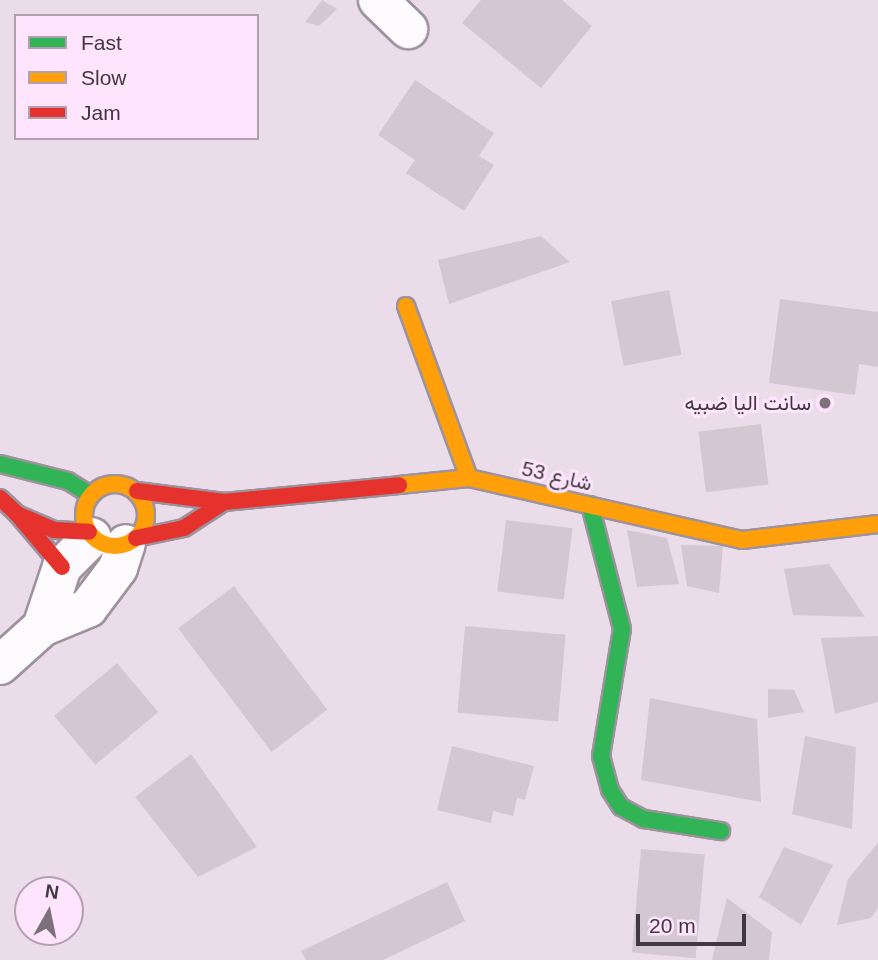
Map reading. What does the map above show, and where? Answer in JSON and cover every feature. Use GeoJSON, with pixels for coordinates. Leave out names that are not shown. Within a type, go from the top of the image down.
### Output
{"type":"FeatureCollection","features":[{"type":"Feature","properties":{"kind":"street"},"geometry":{"type":"LineString","coordinates":[[379,0],[408,29]]}},
{"type":"Feature","properties":{"kind":"street"},"geometry":{"type":"LineString","coordinates":[[406,306],[470,478]]}},
{"type":"Feature","properties":{"kind":"street"},"geometry":{"type":"LineString","coordinates":[[0,464],[68,481],[90,495]]}},
{"type":"Feature","properties":{"kind":"street","name":"شارع 53"},"geometry":{"type":"LineString","coordinates":[[136,491],[224,502],[470,478],[742,540],[878,524]]}},
{"type":"Feature","properties":{"kind":"street"},"geometry":{"type":"LineString","coordinates":[[0,665],[42,627],[88,608],[118,568],[110,538],[83,520],[90,495],[113,483],[136,491],[146,520],[110,538],[62,567],[42,627]]}},
{"type":"Feature","properties":{"kind":"street","name":"شارع 53"},"geometry":{"type":"LineString","coordinates":[[0,498],[17,514],[54,530],[110,538],[184,528],[224,502]]}},
{"type":"Feature","properties":{"kind":"street"},"geometry":{"type":"LineString","coordinates":[[590,505],[622,629],[601,756],[610,790],[621,807],[644,820],[721,831]]}},
{"type":"Feature","properties":{"kind":"street"},"geometry":{"type":"LineString","coordinates":[[17,514],[62,567]]}},
{"type":"Feature","properties":{"kind":"building"},"geometry":{"type":"Polygon","coordinates":[[[322,0],[337,9],[319,26],[305,22],[322,0]]]}},
{"type":"Feature","properties":{"kind":"building"},"geometry":{"type":"Polygon","coordinates":[[[481,0],[562,0],[592,26],[541,88],[462,23],[481,0]]]}},
{"type":"Feature","properties":{"kind":"building"},"geometry":{"type":"Polygon","coordinates":[[[415,80],[494,133],[479,156],[494,165],[464,211],[406,173],[415,160],[378,135],[415,80]]]}},
{"type":"Feature","properties":{"kind":"building"},"geometry":{"type":"Polygon","coordinates":[[[541,236],[570,262],[449,304],[438,260],[541,236]]]}},
{"type":"Feature","properties":{"kind":"building"},"geometry":{"type":"Polygon","coordinates":[[[669,290],[682,355],[624,366],[611,301],[669,290]]]}},
{"type":"Feature","properties":{"kind":"building"},"geometry":{"type":"Polygon","coordinates":[[[780,299],[878,312],[878,367],[859,364],[855,395],[769,383],[780,299]]]}},
{"type":"Feature","properties":{"kind":"building"},"geometry":{"type":"Polygon","coordinates":[[[761,424],[768,485],[706,492],[698,432],[761,424]]]}},
{"type":"Feature","properties":{"kind":"building"},"geometry":{"type":"Polygon","coordinates":[[[506,520],[573,528],[564,600],[497,591],[506,520]]]}},
{"type":"Feature","properties":{"kind":"building"},"geometry":{"type":"Polygon","coordinates":[[[627,530],[667,538],[679,584],[637,587],[627,530]]]}},
{"type":"Feature","properties":{"kind":"building"},"geometry":{"type":"Polygon","coordinates":[[[681,545],[723,546],[719,593],[687,586],[681,545]]]}},
{"type":"Feature","properties":{"kind":"building"},"geometry":{"type":"Polygon","coordinates":[[[829,564],[865,617],[793,615],[784,569],[829,564]]]}},
{"type":"Feature","properties":{"kind":"building"},"geometry":{"type":"Polygon","coordinates":[[[234,586],[327,710],[271,752],[178,628],[234,586]]]}},
{"type":"Feature","properties":{"kind":"building"},"geometry":{"type":"Polygon","coordinates":[[[465,626],[566,635],[558,721],[457,713],[465,626]]]}},
{"type":"Feature","properties":{"kind":"building"},"geometry":{"type":"Polygon","coordinates":[[[878,636],[878,702],[835,714],[821,638],[878,636]]]}},
{"type":"Feature","properties":{"kind":"building"},"geometry":{"type":"Polygon","coordinates":[[[117,663],[158,712],[95,765],[54,716],[117,663]]]}},
{"type":"Feature","properties":{"kind":"building"},"geometry":{"type":"Polygon","coordinates":[[[768,689],[794,690],[804,712],[768,718],[768,689]]]}},
{"type":"Feature","properties":{"kind":"building"},"geometry":{"type":"Polygon","coordinates":[[[650,698],[757,719],[761,802],[641,780],[650,698]]]}},
{"type":"Feature","properties":{"kind":"building"},"geometry":{"type":"Polygon","coordinates":[[[805,736],[856,747],[852,829],[792,814],[805,736]]]}},
{"type":"Feature","properties":{"kind":"building"},"geometry":{"type":"Polygon","coordinates":[[[452,746],[534,766],[525,800],[517,798],[513,816],[493,811],[491,823],[437,810],[452,746]]]}},
{"type":"Feature","properties":{"kind":"building"},"geometry":{"type":"Polygon","coordinates":[[[191,754],[257,847],[198,877],[135,797],[191,754]]]}},
{"type":"Feature","properties":{"kind":"building"},"geometry":{"type":"Polygon","coordinates":[[[878,843],[878,908],[871,918],[837,925],[848,879],[878,843]]]}},
{"type":"Feature","properties":{"kind":"building"},"geometry":{"type":"Polygon","coordinates":[[[784,847],[833,865],[801,925],[759,897],[784,847]]]}},
{"type":"Feature","properties":{"kind":"building"},"geometry":{"type":"Polygon","coordinates":[[[641,849],[705,855],[696,958],[632,953],[641,849]]]}},
{"type":"Feature","properties":{"kind":"building"},"geometry":{"type":"Polygon","coordinates":[[[447,882],[465,921],[383,960],[306,960],[301,951],[447,882]]]}},
{"type":"Feature","properties":{"kind":"building"},"geometry":{"type":"Polygon","coordinates":[[[727,898],[772,932],[769,960],[712,960],[727,898]]]}},
{"type":"Feature","properties":{"kind":"traffic: fast"},"geometry":{"type":"LineString","coordinates":[[0,464],[68,481],[90,495]]}},
{"type":"Feature","properties":{"kind":"traffic: fast"},"geometry":{"type":"LineString","coordinates":[[590,505],[622,629],[601,756],[610,790],[621,807],[644,819],[721,831]]}},
{"type":"Feature","properties":{"kind":"traffic: slow"},"geometry":{"type":"LineString","coordinates":[[406,306],[469,478]]}},
{"type":"Feature","properties":{"kind":"traffic: slow"},"geometry":{"type":"LineString","coordinates":[[399,485],[469,478],[742,540],[878,524]]}},
{"type":"Feature","properties":{"kind":"traffic: slow"},"geometry":{"type":"LineString","coordinates":[[109,484],[121,484],[137,493],[144,503],[146,515],[144,527],[137,537],[121,546],[109,546],[98,541],[89,532],[84,521],[84,509],[89,498],[98,489],[109,484]]}},
{"type":"Feature","properties":{"kind":"traffic: jam"},"geometry":{"type":"LineString","coordinates":[[137,491],[224,502],[399,485]]}},
{"type":"Feature","properties":{"kind":"traffic: jam"},"geometry":{"type":"LineString","coordinates":[[0,498],[17,514],[54,530],[89,532]]}},
{"type":"Feature","properties":{"kind":"traffic: jam"},"geometry":{"type":"LineString","coordinates":[[136,538],[184,528],[224,502]]}},
{"type":"Feature","properties":{"kind":"traffic: jam"},"geometry":{"type":"LineString","coordinates":[[18,515],[62,567]]}},
{"type":"Feature","properties":{"kind":"place","name":"سانت اليا ضبيه"},"geometry":{"type":"Point","coordinates":[825,403]}}]}
